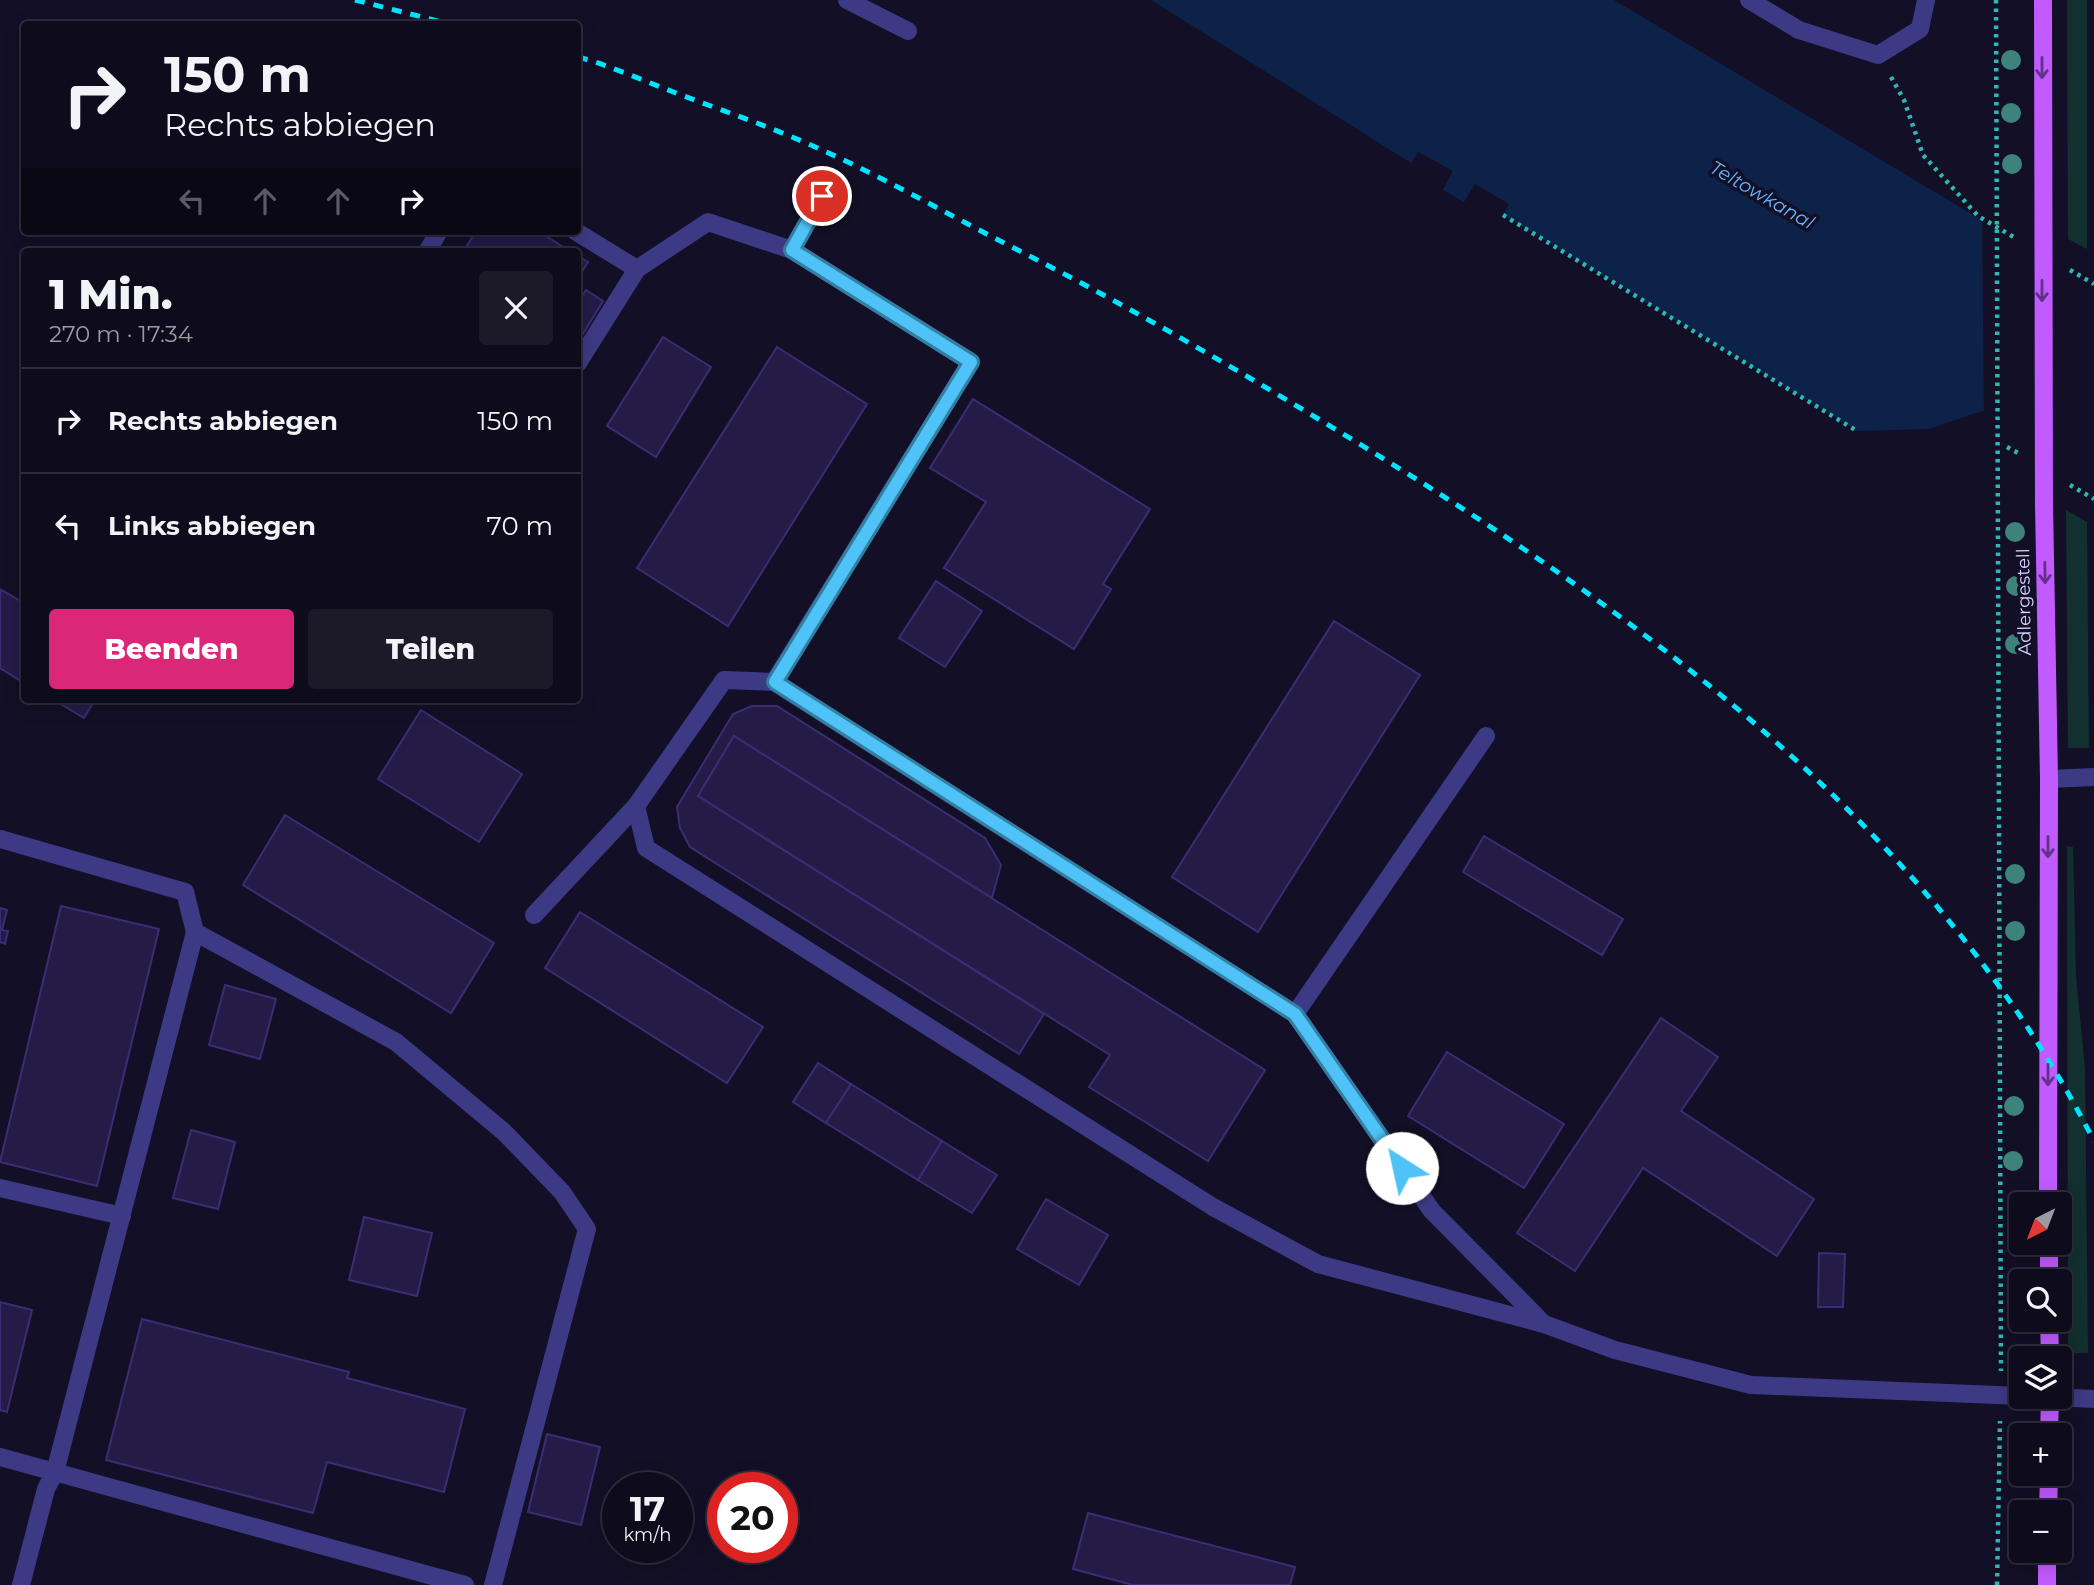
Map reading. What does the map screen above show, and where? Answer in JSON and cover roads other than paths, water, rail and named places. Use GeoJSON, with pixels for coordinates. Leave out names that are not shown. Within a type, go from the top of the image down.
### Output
{"type":"FeatureCollection","features":[{"type":"Feature","properties":{"kind":"main road","name":"Adlergestell"},"geometry":{"type":"LineString","coordinates":[[2043,0],[2043,505],[2049,779],[2049,1192]]}},
{"type":"Feature","properties":{"kind":"main road"},"geometry":{"type":"LineString","coordinates":[[2047,1563],[2047,1585]]}},
{"type":"Feature","properties":{"kind":"street"},"geometry":{"type":"LineString","coordinates":[[847,0],[908,31]]}},
{"type":"Feature","properties":{"kind":"street"},"geometry":{"type":"LineString","coordinates":[[1749,0],[1799,30],[1878,55],[1920,30],[1926,0]]}},
{"type":"Feature","properties":{"kind":"street"},"geometry":{"type":"LineString","coordinates":[[792,250],[822,196]]}},
{"type":"Feature","properties":{"kind":"street"},"geometry":{"type":"LineString","coordinates":[[581,358],[637,270],[708,222],[792,250],[971,362],[775,682]]}},
{"type":"Feature","properties":{"kind":"street"},"geometry":{"type":"LineString","coordinates":[[581,235],[637,270]]}},
{"type":"Feature","properties":{"kind":"street"},"geometry":{"type":"LineString","coordinates":[[534,915],[636,806],[724,680],[775,682],[1295,1014],[1432,1211],[1544,1324]]}},
{"type":"Feature","properties":{"kind":"street"},"geometry":{"type":"LineString","coordinates":[[1295,1014],[1486,736]]}},
{"type":"Feature","properties":{"kind":"street"},"geometry":{"type":"LineString","coordinates":[[2049,779],[2094,777]]}},
{"type":"Feature","properties":{"kind":"street"},"geometry":{"type":"LineString","coordinates":[[636,806],[646,848],[1213,1207],[1318,1264],[1544,1324],[1615,1350],[1751,1385],[2009,1395]]}},
{"type":"Feature","properties":{"kind":"street"},"geometry":{"type":"LineString","coordinates":[[0,839],[185,892],[195,932],[55,1472],[46,1489],[21,1585]]}},
{"type":"Feature","properties":{"kind":"street"},"geometry":{"type":"LineString","coordinates":[[195,932],[396,1042],[504,1132],[562,1192],[587,1229],[493,1585]]}},
{"type":"Feature","properties":{"kind":"street"},"geometry":{"type":"LineString","coordinates":[[0,1188],[122,1216]]}},
{"type":"Feature","properties":{"kind":"street"},"geometry":{"type":"LineString","coordinates":[[2072,1398],[2094,1399]]}},
{"type":"Feature","properties":{"kind":"street"},"geometry":{"type":"LineString","coordinates":[[0,1457],[465,1585]]}},
{"type":"Feature","properties":{"kind":"water","name":"Teltowkanal"},"geometry":{"type":"Polygon","coordinates":[[[1151,0],[1614,0],[1980,219],[2094,293],[2094,476],[1982,411],[1929,429],[1857,431],[1503,215],[1509,204],[1475,184],[1464,202],[1443,190],[1453,171],[1418,152],[1411,163],[1151,0]]]}},
{"type":"Feature","properties":{"kind":"railway"},"geometry":{"type":"LineString","coordinates":[[355,0],[438,21]]}},
{"type":"Feature","properties":{"kind":"railway"},"geometry":{"type":"LineString","coordinates":[[581,58],[763,125],[819,149],[1053,268],[1191,344],[1371,451],[1583,590],[1685,666],[1781,747],[1872,834],[1955,928],[2029,1030],[2094,1141]]}}]}
